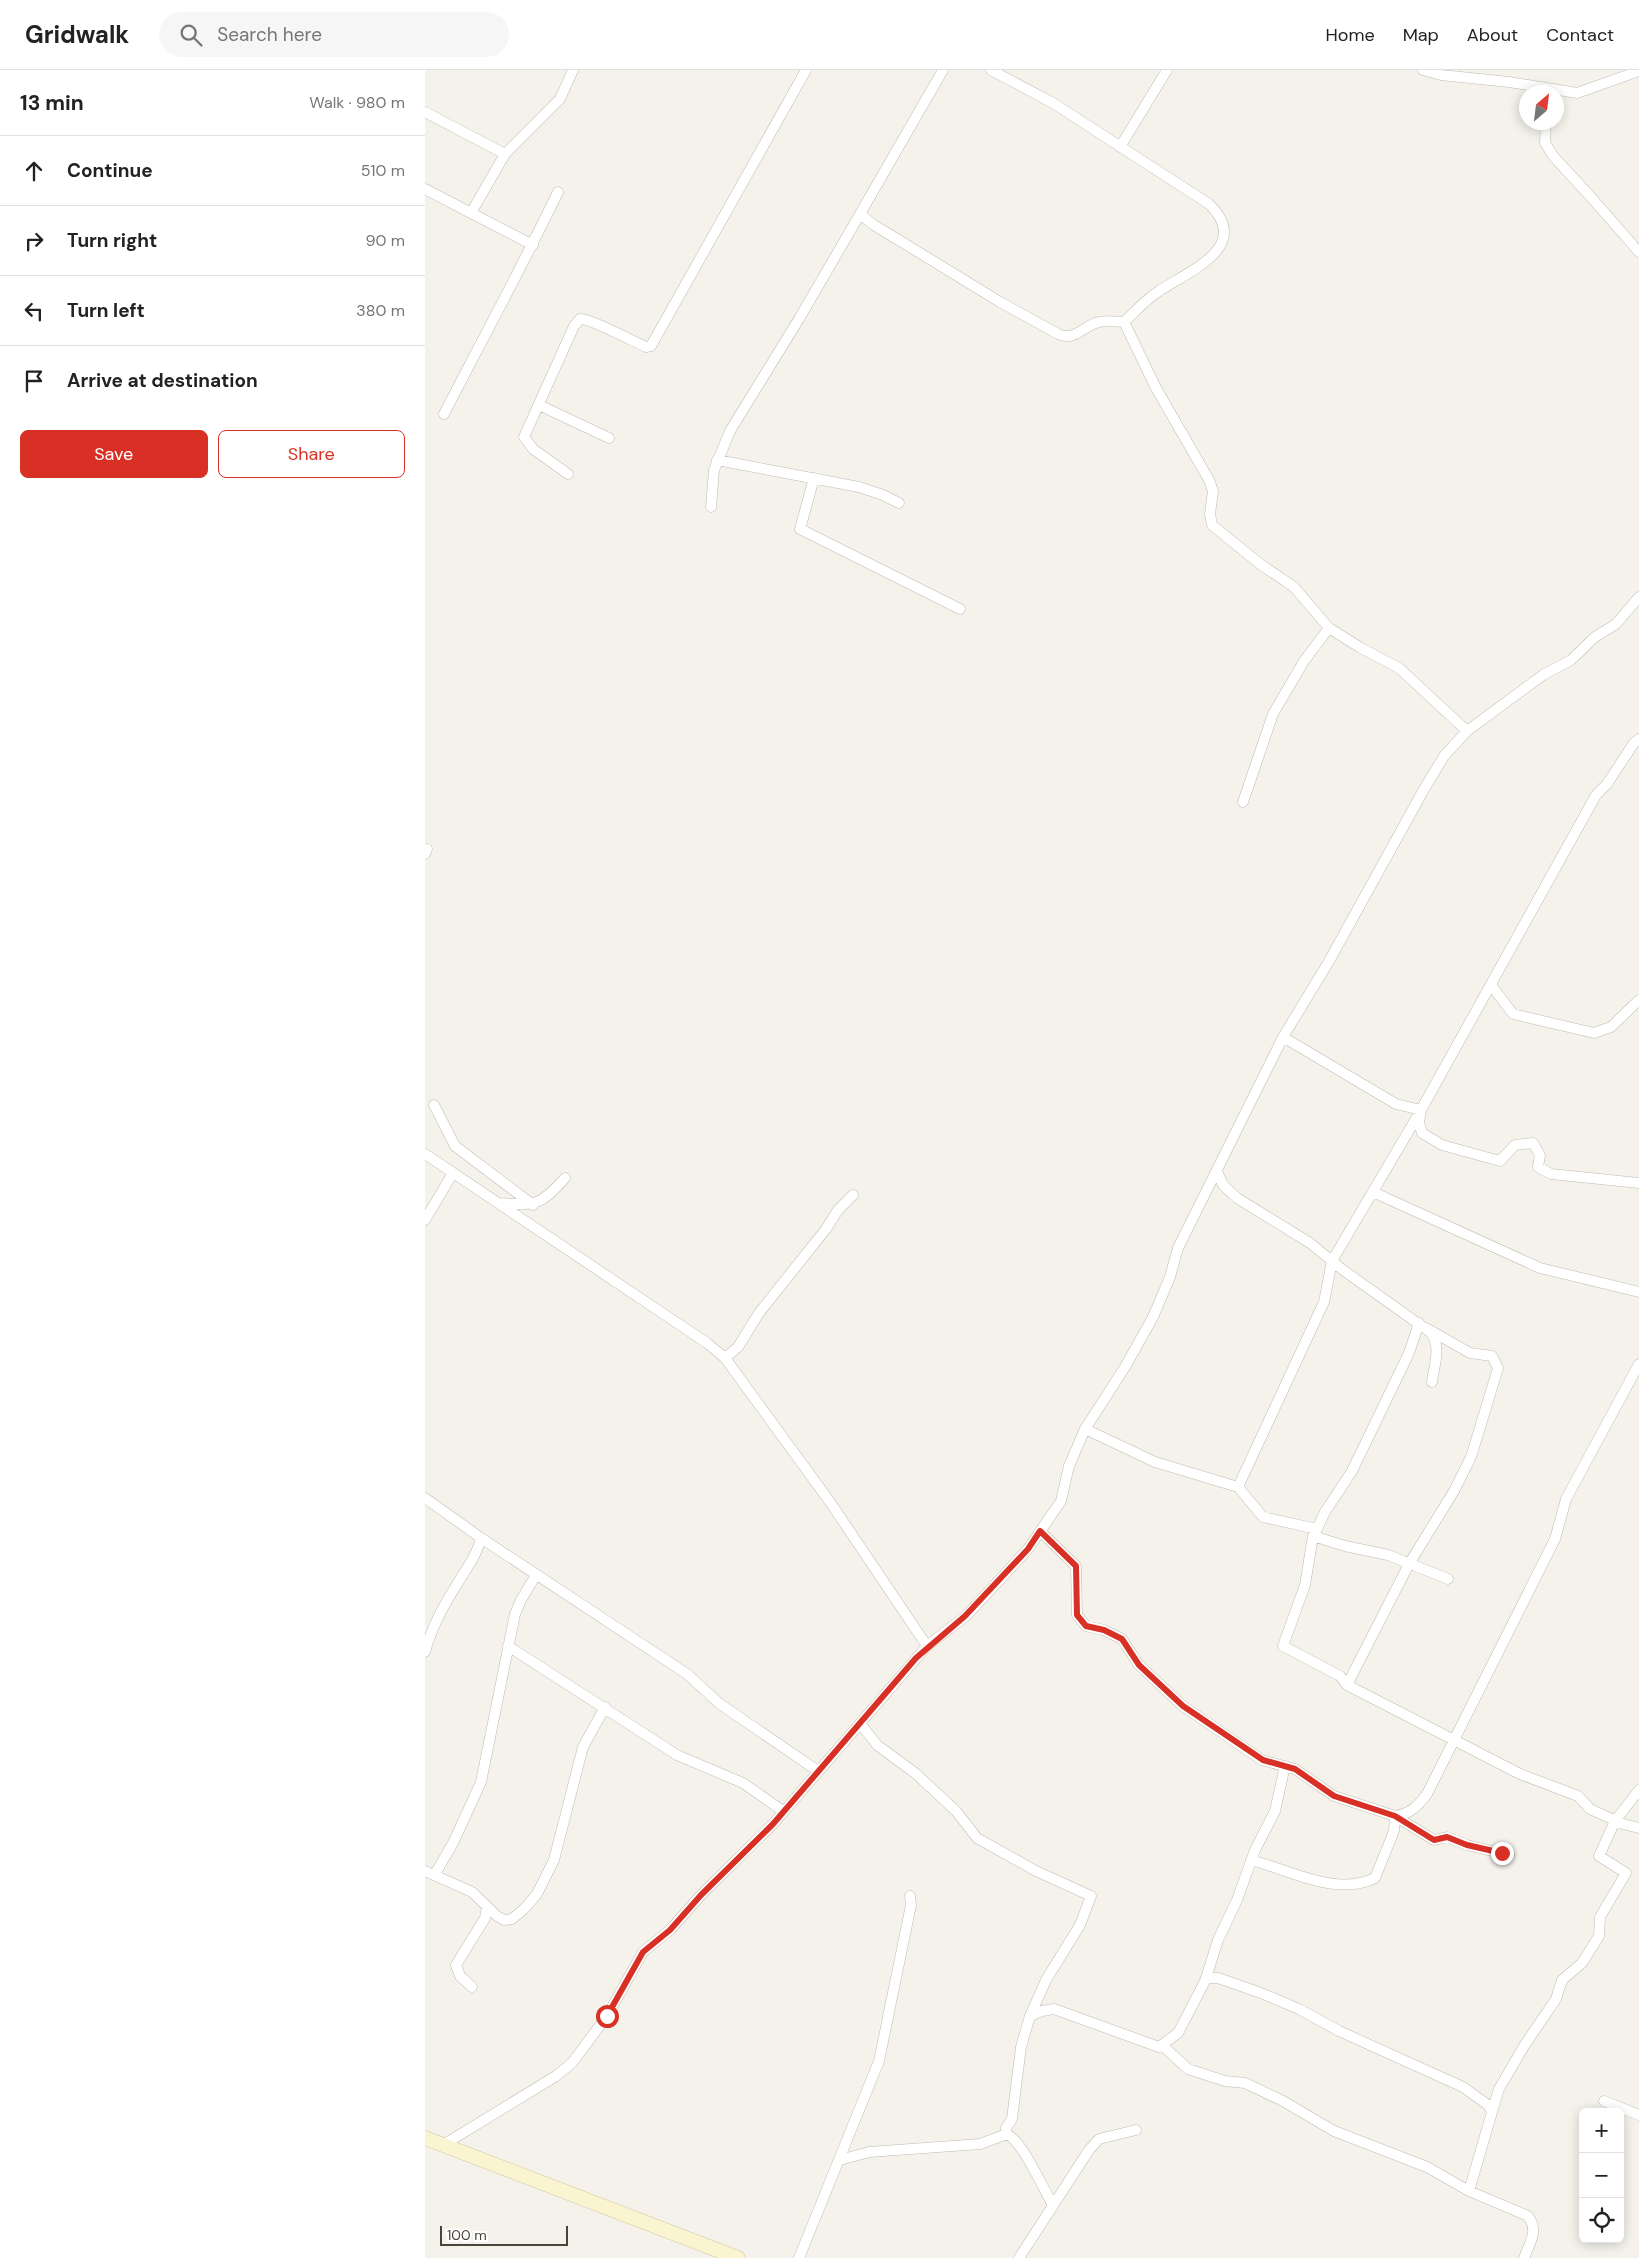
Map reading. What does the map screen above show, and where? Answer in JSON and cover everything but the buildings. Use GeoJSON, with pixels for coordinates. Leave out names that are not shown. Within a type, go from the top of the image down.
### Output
{"type":"FeatureCollection","features":[{"type":"Feature","properties":{"kind":"street"},"geometry":{"type":"LineString","coordinates":[[471,213],[505,154],[560,99],[573,70]]}},
{"type":"Feature","properties":{"kind":"street"},"geometry":{"type":"LineString","coordinates":[[568,474],[533,449],[524,437],[573,326],[580,319],[590,320],[616,335],[646,347],[652,344],[807,70]]}},
{"type":"Feature","properties":{"kind":"street"},"geometry":{"type":"LineString","coordinates":[[711,507],[712,485],[717,460],[730,431],[809,304],[943,70]]}},
{"type":"Feature","properties":{"kind":"street"},"geometry":{"type":"LineString","coordinates":[[860,214],[1000,302],[1062,336],[1080,333],[1101,322],[1124,322],[1158,292],[1207,262],[1221,243],[1224,226],[1221,216],[1209,204],[1053,103],[991,70]]}},
{"type":"Feature","properties":{"kind":"street"},"geometry":{"type":"LineString","coordinates":[[1120,147],[1167,70]]}},
{"type":"Feature","properties":{"kind":"street"},"geometry":{"type":"LineString","coordinates":[[1423,70],[1441,75],[1522,85]]}},
{"type":"Feature","properties":{"kind":"street"},"geometry":{"type":"LineString","coordinates":[[1564,92],[1586,92],[1639,71]]}},
{"type":"Feature","properties":{"kind":"street"},"geometry":{"type":"LineString","coordinates":[[425,112],[505,154]]}},
{"type":"Feature","properties":{"kind":"street"},"geometry":{"type":"LineString","coordinates":[[1546,130],[1545,143],[1553,157],[1591,196],[1639,252]]}},
{"type":"Feature","properties":{"kind":"street"},"geometry":{"type":"LineString","coordinates":[[425,189],[533,245]]}},
{"type":"Feature","properties":{"kind":"street"},"geometry":{"type":"LineString","coordinates":[[444,414],[559,192]]}},
{"type":"Feature","properties":{"kind":"street"},"geometry":{"type":"LineString","coordinates":[[1124,322],[1156,388],[1209,480],[1213,491],[1210,514],[1213,525],[1260,564],[1294,587],[1329,628],[1408,674],[1467,731]]}},
{"type":"Feature","properties":{"kind":"street"},"geometry":{"type":"LineString","coordinates":[[539,405],[609,438]]}},
{"type":"Feature","properties":{"kind":"street"},"geometry":{"type":"LineString","coordinates":[[717,460],[872,490],[899,503]]}},
{"type":"Feature","properties":{"kind":"street"},"geometry":{"type":"LineString","coordinates":[[814,478],[800,529],[960,609]]}},
{"type":"Feature","properties":{"kind":"street"},"geometry":{"type":"LineString","coordinates":[[431,2142],[556,2076],[572,2063],[607,2016],[643,1952],[670,1930],[783,1811],[927,1646],[965,1616],[1028,1549],[1061,1501],[1069,1466],[1085,1428],[1125,1367],[1153,1317],[1170,1278],[1178,1248],[1283,1037],[1328,963],[1423,791],[1445,756],[1467,731],[1543,675],[1571,660],[1595,637],[1616,624],[1639,597]]}},
{"type":"Feature","properties":{"kind":"street"},"geometry":{"type":"LineString","coordinates":[[1243,802],[1273,714],[1304,661],[1329,628]]}},
{"type":"Feature","properties":{"kind":"street"},"geometry":{"type":"LineString","coordinates":[[1237,1487],[1324,1302],[1332,1261],[1421,1110],[1596,795],[1607,784],[1634,743],[1639,739]]}},
{"type":"Feature","properties":{"kind":"street"},"geometry":{"type":"LineString","coordinates":[[1491,985],[1513,1014],[1594,1033],[1611,1027],[1639,1000]]}},
{"type":"Feature","properties":{"kind":"street"},"geometry":{"type":"LineString","coordinates":[[1283,1037],[1396,1104],[1421,1110]]}},
{"type":"Feature","properties":{"kind":"street"},"geometry":{"type":"LineString","coordinates":[[434,1105],[455,1146],[533,1205]]}},
{"type":"Feature","properties":{"kind":"street"},"geometry":{"type":"LineString","coordinates":[[1421,1110],[1419,1123],[1422,1133],[1442,1145],[1501,1161],[1515,1145],[1533,1143],[1540,1155],[1538,1166],[1551,1174],[1639,1183]]}},
{"type":"Feature","properties":{"kind":"street"},"geometry":{"type":"LineString","coordinates":[[425,1154],[707,1343],[725,1358],[830,1502],[927,1646]]}},
{"type":"Feature","properties":{"kind":"street"},"geometry":{"type":"LineString","coordinates":[[1217,1171],[1223,1185],[1237,1198],[1290,1229],[1422,1326],[1471,1353],[1492,1356],[1498,1368],[1471,1457],[1454,1491],[1409,1564],[1347,1685]]}},
{"type":"Feature","properties":{"kind":"street"},"geometry":{"type":"LineString","coordinates":[[425,1220],[453,1173]]}},
{"type":"Feature","properties":{"kind":"street"},"geometry":{"type":"LineString","coordinates":[[497,1203],[533,1205],[549,1196],[565,1178]]}},
{"type":"Feature","properties":{"kind":"street"},"geometry":{"type":"LineString","coordinates":[[1209,1186],[1223,1185]]}},
{"type":"Feature","properties":{"kind":"street"},"geometry":{"type":"LineString","coordinates":[[1373,1192],[1540,1268],[1639,1292]]}},
{"type":"Feature","properties":{"kind":"street"},"geometry":{"type":"LineString","coordinates":[[725,1358],[737,1347],[779,1287],[826,1229],[838,1210],[853,1195]]}},
{"type":"Feature","properties":{"kind":"street"},"geometry":{"type":"LineString","coordinates":[[1422,1326],[1435,1339],[1437,1346],[1431,1382]]}},
{"type":"Feature","properties":{"kind":"street"},"geometry":{"type":"LineString","coordinates":[[1422,1326],[1352,1471],[1325,1512],[1315,1533],[1305,1584],[1283,1646],[1340,1676],[1347,1685],[1453,1740],[1520,1774],[1578,1796],[1590,1809],[1615,1821],[1639,1828]]}},
{"type":"Feature","properties":{"kind":"street"},"geometry":{"type":"LineString","coordinates":[[1395,1816],[1405,1815],[1419,1806],[1427,1794],[1555,1538],[1566,1499],[1639,1364]]}},
{"type":"Feature","properties":{"kind":"street"},"geometry":{"type":"LineString","coordinates":[[1085,1428],[1155,1462],[1237,1487],[1263,1517],[1315,1533],[1345,1546],[1388,1556],[1448,1579]]}},
{"type":"Feature","properties":{"kind":"street"},"geometry":{"type":"LineString","coordinates":[[425,1498],[536,1575],[687,1674],[720,1704],[818,1770]]}},
{"type":"Feature","properties":{"kind":"street"},"geometry":{"type":"LineString","coordinates":[[1040,1531],[1076,1566],[1077,1615],[1086,1626],[1104,1630],[1122,1639],[1139,1665],[1183,1706],[1263,1760],[1295,1769],[1334,1796],[1395,1816],[1434,1840],[1447,1837],[1467,1845],[1509,1855]]}},
{"type":"Feature","properties":{"kind":"street"},"geometry":{"type":"LineString","coordinates":[[425,1652],[449,1597],[475,1556],[481,1538]]}},
{"type":"Feature","properties":{"kind":"street"},"geometry":{"type":"LineString","coordinates":[[536,1575],[517,1608],[507,1646],[481,1782],[453,1843],[430,1872],[472,1892],[497,1916],[504,1920],[512,1919],[537,1894],[546,1878],[562,1834],[583,1747],[605,1707]]}},
{"type":"Feature","properties":{"kind":"street"},"geometry":{"type":"LineString","coordinates":[[507,1646],[680,1756],[739,1781],[783,1811]]}},
{"type":"Feature","properties":{"kind":"street"},"geometry":{"type":"LineString","coordinates":[[860,1722],[877,1745],[915,1773],[956,1811],[977,1838],[1037,1871],[1091,1896],[1080,1925],[1047,1980],[1030,2016],[1021,2047],[1013,2119],[1006,2128],[1007,2134]]}},
{"type":"Feature","properties":{"kind":"street"},"geometry":{"type":"LineString","coordinates":[[1030,2016],[1054,2009],[1159,2048],[1178,2033],[1206,1978],[1218,1940],[1237,1900],[1251,1860],[1275,1811],[1285,1766]]}},
{"type":"Feature","properties":{"kind":"street"},"geometry":{"type":"LineString","coordinates":[[1469,2191],[1499,2089],[1524,2046],[1556,1999],[1563,1980],[1582,1963],[1599,1936],[1600,1918],[1626,1873],[1599,1856],[1615,1821],[1639,1790]]}},
{"type":"Feature","properties":{"kind":"street"},"geometry":{"type":"LineString","coordinates":[[1251,1860],[1292,1874],[1330,1883],[1364,1883],[1375,1878],[1394,1831],[1395,1816]]}},
{"type":"Feature","properties":{"kind":"street"},"geometry":{"type":"LineString","coordinates":[[799,2258],[879,2061],[911,1905],[909,1896]]}},
{"type":"Feature","properties":{"kind":"street"},"geometry":{"type":"LineString","coordinates":[[472,1987],[460,1976],[456,1965],[485,1918],[487,1907]]}},
{"type":"Feature","properties":{"kind":"street"},"geometry":{"type":"LineString","coordinates":[[485,1918],[497,1916]]}},
{"type":"Feature","properties":{"kind":"street"},"geometry":{"type":"LineString","coordinates":[[1206,1978],[1218,1978],[1299,2009],[1339,2031],[1463,2087],[1489,2104],[1492,2112]]}},
{"type":"Feature","properties":{"kind":"street"},"geometry":{"type":"LineString","coordinates":[[1162,2045],[1189,2068],[1225,2081],[1245,2083],[1262,2090],[1334,2131],[1427,2167],[1469,2191],[1528,2216],[1534,2225],[1534,2232],[1524,2258]]}},
{"type":"Feature","properties":{"kind":"street"},"geometry":{"type":"LineString","coordinates":[[1604,2101],[1639,2115]]}},
{"type":"Feature","properties":{"kind":"street"},"geometry":{"type":"LineString","coordinates":[[1019,2258],[1099,2139],[1136,2130]]}},
{"type":"Feature","properties":{"kind":"street"},"geometry":{"type":"LineString","coordinates":[[840,2160],[869,2152],[980,2144],[1007,2134]]}},
{"type":"Feature","properties":{"kind":"street"},"geometry":{"type":"LineString","coordinates":[[1007,2134],[1014,2138],[1027,2155],[1037,2178],[1053,2205]]}},
{"type":"Feature","properties":{"kind":"street"},"geometry":{"type":"LineString","coordinates":[[431,2142],[738,2258]]}},
{"type":"Feature","properties":{"kind":"route"},"geometry":{"type":"LineString","coordinates":[[607,2016],[643,1952],[670,1930],[701,1895],[773,1824],[916,1658],[927,1646],[965,1616],[1028,1549],[1040,1531],[1076,1566],[1077,1615],[1086,1626],[1104,1630],[1122,1639],[1139,1665],[1183,1706],[1215,1730],[1263,1760],[1295,1769],[1334,1796],[1395,1816],[1434,1840],[1447,1837],[1467,1845],[1502,1853]]}}]}
